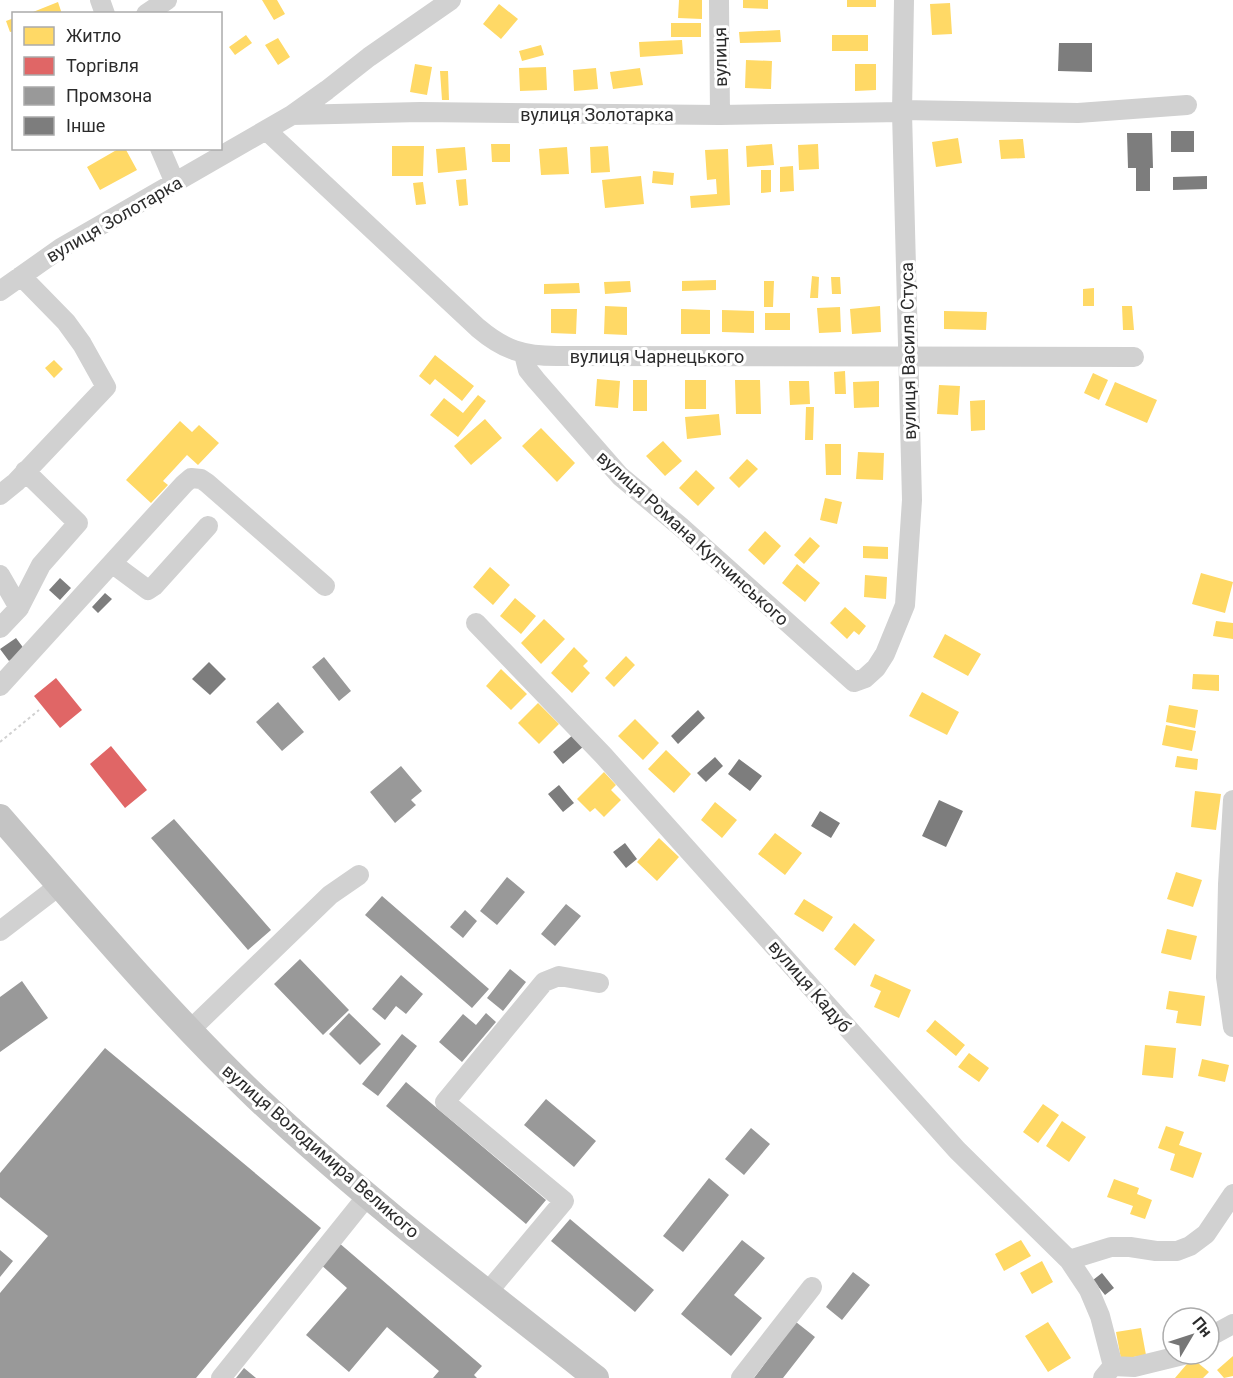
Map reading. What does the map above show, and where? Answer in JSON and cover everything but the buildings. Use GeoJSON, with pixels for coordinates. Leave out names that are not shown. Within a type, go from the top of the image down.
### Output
{"type":"FeatureCollection","features":[{"type":"Feature","properties":{"kind":"main road","name":"вулиця Володимира Великого"},"geometry":{"type":"LineString","coordinates":[[0,817],[190,1030],[259,1100],[368,1195],[487,1293],[596,1378]]}},
{"type":"Feature","properties":{"kind":"street"},"geometry":{"type":"LineString","coordinates":[[149,12],[167,0]]}},
{"type":"Feature","properties":{"kind":"street","name":"вулиця Золотарка"},"geometry":{"type":"LineString","coordinates":[[0,291],[61,249],[292,115],[369,57],[451,0]]}},
{"type":"Feature","properties":{"kind":"street","name":"вулиця"},"geometry":{"type":"LineString","coordinates":[[719,0],[720,115]]}},
{"type":"Feature","properties":{"kind":"street","name":"вулиця Василя Стуса"},"geometry":{"type":"LineString","coordinates":[[854,682],[865,678],[876,668],[885,654],[905,605],[912,500],[902,111],[904,0]]}},
{"type":"Feature","properties":{"kind":"street","name":"вулиця Золотарка"},"geometry":{"type":"LineString","coordinates":[[292,115],[396,112],[720,115],[902,111],[1078,113],[1187,105]]}},
{"type":"Feature","properties":{"kind":"street","name":"вулиця Чарнецького"},"geometry":{"type":"LineString","coordinates":[[266,130],[478,328],[504,346],[524,354],[549,356],[1134,357]]}},
{"type":"Feature","properties":{"kind":"street"},"geometry":{"type":"LineString","coordinates":[[161,150],[175,183]]}},
{"type":"Feature","properties":{"kind":"street"},"geometry":{"type":"LineString","coordinates":[[0,495],[106,387],[82,344],[66,322],[21,276]]}},
{"type":"Feature","properties":{"kind":"street","name":"вулиця Романа Купчинського"},"geometry":{"type":"LineString","coordinates":[[524,354],[528,370],[620,476],[854,682]]}},
{"type":"Feature","properties":{"kind":"street"},"geometry":{"type":"LineString","coordinates":[[0,628],[19,608],[41,566],[78,523],[26,471]]}},
{"type":"Feature","properties":{"kind":"street"},"geometry":{"type":"LineString","coordinates":[[0,686],[191,478],[207,483],[325,586]]}},
{"type":"Feature","properties":{"kind":"street"},"geometry":{"type":"LineString","coordinates":[[113,564],[148,591],[208,526]]}},
{"type":"Feature","properties":{"kind":"street"},"geometry":{"type":"LineString","coordinates":[[0,575],[19,608]]}},
{"type":"Feature","properties":{"kind":"street","name":"вулиця Кадуб"},"geometry":{"type":"LineString","coordinates":[[476,623],[603,754],[957,1150],[1069,1260],[1089,1290],[1100,1316],[1108,1372]]}},
{"type":"Feature","properties":{"kind":"street"},"geometry":{"type":"LineString","coordinates":[[1233,800],[1226,976],[1233,1027]]}},
{"type":"Feature","properties":{"kind":"street"},"geometry":{"type":"LineString","coordinates":[[190,1030],[330,895],[359,875]]}},
{"type":"Feature","properties":{"kind":"street"},"geometry":{"type":"LineString","coordinates":[[0,931],[60,885]]}},
{"type":"Feature","properties":{"kind":"street"},"geometry":{"type":"LineString","coordinates":[[487,1293],[564,1200],[445,1102],[543,982],[559,976],[599,983]]}},
{"type":"Feature","properties":{"kind":"street"},"geometry":{"type":"LineString","coordinates":[[1206,1234],[1233,1194]]}},
{"type":"Feature","properties":{"kind":"street"},"geometry":{"type":"LineString","coordinates":[[220,1378],[368,1195]]}},
{"type":"Feature","properties":{"kind":"street"},"geometry":{"type":"LineString","coordinates":[[1069,1260],[1111,1247],[1177,1251],[1190,1246],[1233,1217]]}},
{"type":"Feature","properties":{"kind":"street"},"geometry":{"type":"LineString","coordinates":[[741,1378],[812,1287]]}},
{"type":"Feature","properties":{"kind":"street"},"geometry":{"type":"LineString","coordinates":[[1108,1372],[1161,1360]]}},
{"type":"Feature","properties":{"kind":"path"},"geometry":{"type":"LineString","coordinates":[[0,742],[39,710]]}}]}
